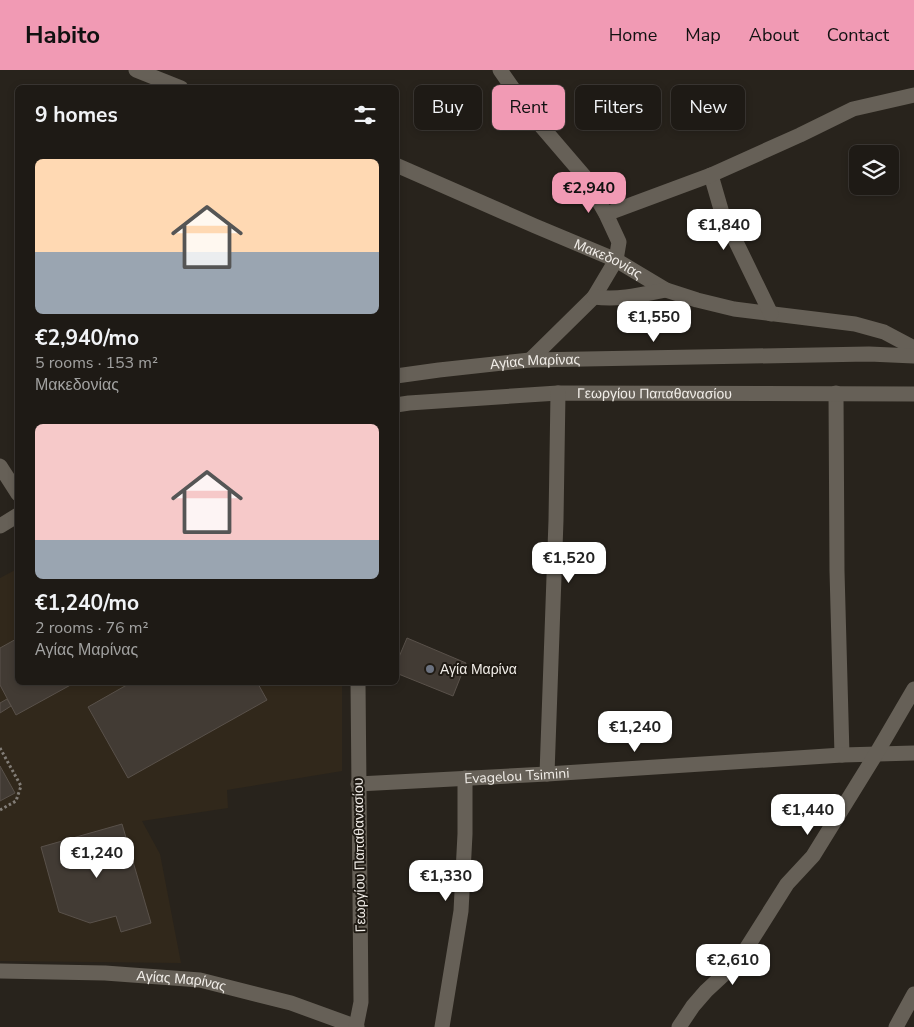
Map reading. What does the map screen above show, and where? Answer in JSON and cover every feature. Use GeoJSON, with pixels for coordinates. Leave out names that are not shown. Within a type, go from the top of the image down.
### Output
{"type":"FeatureCollection","features":[{"type":"Feature","properties":{"kind":"street"},"geometry":{"type":"LineString","coordinates":[[136,70],[174,85]]}},
{"type":"Feature","properties":{"kind":"street"},"geometry":{"type":"LineString","coordinates":[[500,70],[530,114],[584,176],[606,214],[619,242],[616,260],[594,297],[530,360]]}},
{"type":"Feature","properties":{"kind":"street"},"geometry":{"type":"LineString","coordinates":[[606,214],[711,175],[853,109],[914,95]]}},
{"type":"Feature","properties":{"kind":"street","name":"Μακεδονίας"},"geometry":{"type":"LineString","coordinates":[[399,166],[616,260],[666,290],[734,309],[855,324],[884,332],[914,348]]}},
{"type":"Feature","properties":{"kind":"street"},"geometry":{"type":"LineString","coordinates":[[711,175],[722,213],[771,314]]}},
{"type":"Feature","properties":{"kind":"street"},"geometry":{"type":"LineString","coordinates":[[594,297],[611,299],[632,297],[666,290]]}},
{"type":"Feature","properties":{"kind":"street","name":"Αγίας Μαρίνας"},"geometry":{"type":"LineString","coordinates":[[399,376],[530,360],[869,354],[914,356]]}},
{"type":"Feature","properties":{"kind":"street"},"geometry":{"type":"LineString","coordinates":[[547,774],[556,520],[558,393]]}},
{"type":"Feature","properties":{"kind":"street","name":"Γεωργίου Παπαθανασίου"},"geometry":{"type":"LineString","coordinates":[[399,405],[409,403],[558,393],[914,394]]}},
{"type":"Feature","properties":{"kind":"street"},"geometry":{"type":"LineString","coordinates":[[836,393],[842,755]]}},
{"type":"Feature","properties":{"kind":"street"},"geometry":{"type":"LineString","coordinates":[[0,466],[15,489]]}},
{"type":"Feature","properties":{"kind":"street"},"geometry":{"type":"LineString","coordinates":[[0,526],[15,517]]}},
{"type":"Feature","properties":{"kind":"street","name":"Γεωργίου Παπαθανασίου"},"geometry":{"type":"LineString","coordinates":[[356,1027],[361,1002],[358,685]]}},
{"type":"Feature","properties":{"kind":"street"},"geometry":{"type":"LineString","coordinates":[[680,1027],[693,1006],[734,965],[746,950],[787,884],[813,856],[914,689]]}},
{"type":"Feature","properties":{"kind":"street","name":"Evagelou Tsimini"},"geometry":{"type":"LineString","coordinates":[[358,784],[842,755],[914,753]]}},
{"type":"Feature","properties":{"kind":"street"},"geometry":{"type":"LineString","coordinates":[[442,1027],[461,911],[465,834],[465,778]]}},
{"type":"Feature","properties":{"kind":"street","name":"Αγίας Μαρίνας"},"geometry":{"type":"LineString","coordinates":[[0,971],[105,972],[200,980],[291,1003],[356,1027]]}},
{"type":"Feature","properties":{"kind":"street"},"geometry":{"type":"LineString","coordinates":[[896,1027],[914,994]]}},
{"type":"Feature","properties":{"kind":"path"},"geometry":{"type":"LineString","coordinates":[[0,748],[21,786],[16,801],[0,810]]}},
{"type":"Feature","properties":{"kind":"shaded area"},"geometry":{"type":"Polygon","coordinates":[[[15,570],[15,685],[342,685],[342,771],[227,790],[228,808],[142,821],[160,854],[181,963],[0,961],[0,578],[15,570]]]}},
{"type":"Feature","properties":{"kind":"building","name":"Αγία Μαρίνα"},"geometry":{"type":"Polygon","coordinates":[[[407,638],[466,663],[453,696],[399,674],[399,657],[407,638]]]}},
{"type":"Feature","properties":{"kind":"building"},"geometry":{"type":"Polygon","coordinates":[[[15,640],[15,685],[71,685],[16,715],[0,685],[0,648],[15,640]]]}},
{"type":"Feature","properties":{"kind":"building"},"geometry":{"type":"Polygon","coordinates":[[[127,685],[259,685],[267,700],[128,778],[88,707],[127,685]]]}},
{"type":"Feature","properties":{"kind":"building"},"geometry":{"type":"Polygon","coordinates":[[[7,699],[11,706],[0,713],[0,703],[7,699]]]}},
{"type":"Feature","properties":{"kind":"building"},"geometry":{"type":"Polygon","coordinates":[[[0,766],[15,793],[0,801],[0,766]]]}},
{"type":"Feature","properties":{"kind":"building"},"geometry":{"type":"Polygon","coordinates":[[[122,824],[151,923],[121,932],[116,916],[90,923],[59,912],[41,847],[122,824]]]}},
{"type":"Feature","properties":{"kind":"place","name":"Αγία Μαρίνα"},"geometry":{"type":"Point","coordinates":[430,669]}}]}
